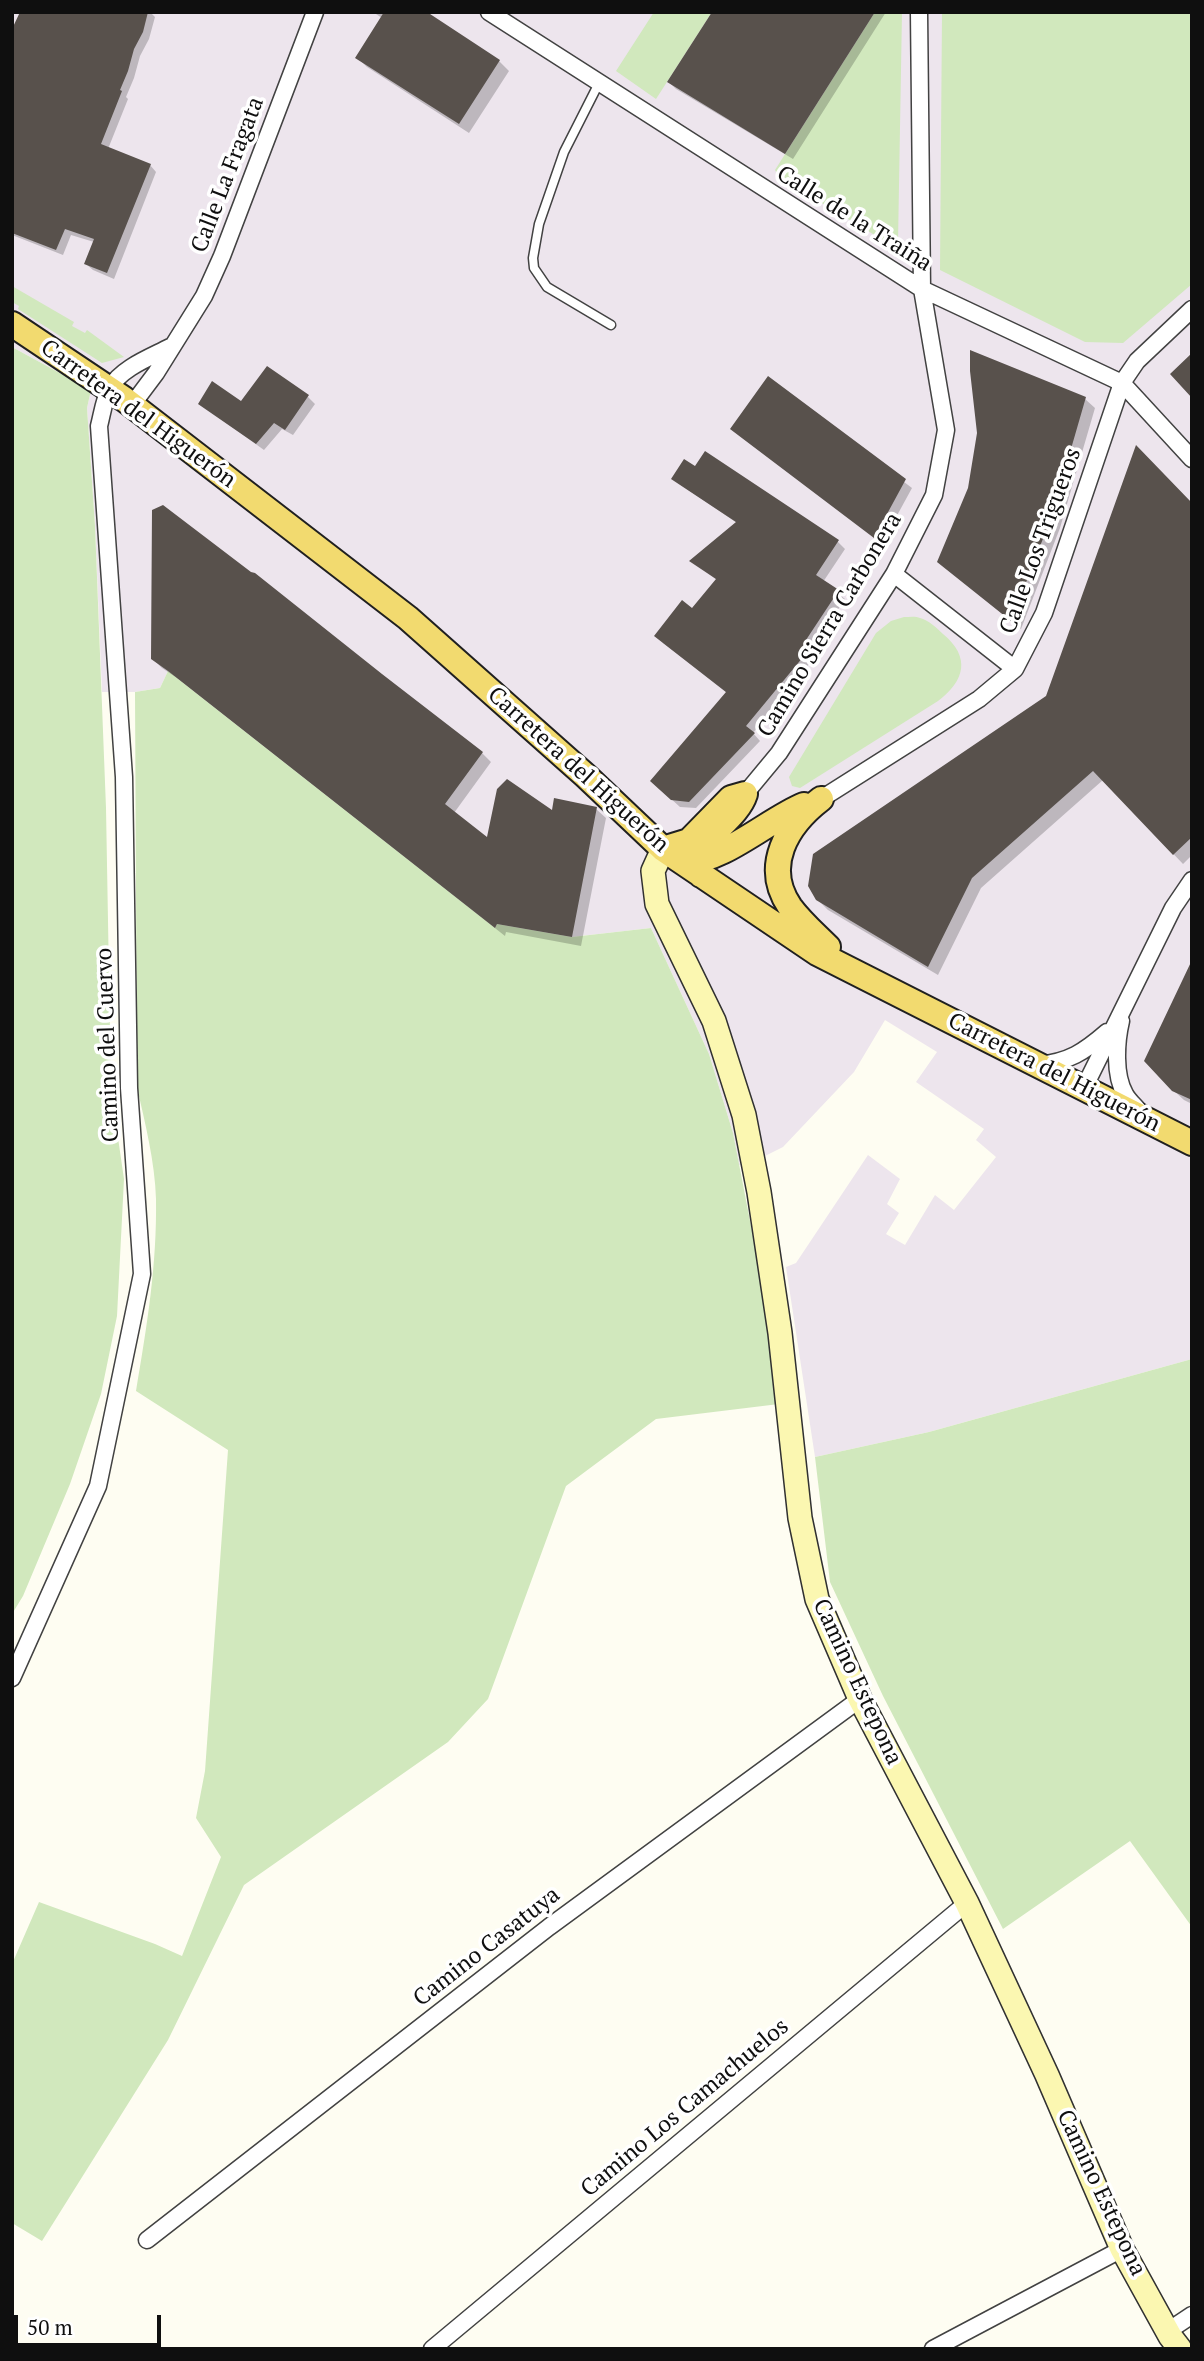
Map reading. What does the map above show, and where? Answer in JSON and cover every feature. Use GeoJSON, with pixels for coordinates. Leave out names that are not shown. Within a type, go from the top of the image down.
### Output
{"type":"FeatureCollection","features":[{"type":"Feature","properties":{"kind":"main road","name":"Carretera del Higuerón"},"geometry":{"type":"LineString","coordinates":[[12,324],[132,405],[408,618],[685,861],[817,953],[1192,1143]]}},
{"type":"Feature","properties":{"kind":"main road"},"geometry":{"type":"LineString","coordinates":[[685,861],[689,841],[731,798],[750,789]]}},
{"type":"Feature","properties":{"kind":"main road"},"geometry":{"type":"LineString","coordinates":[[685,861],[735,814],[750,789]]}},
{"type":"Feature","properties":{"kind":"main road"},"geometry":{"type":"LineString","coordinates":[[750,789],[745,814],[747,818],[756,823],[768,824]]}},
{"type":"Feature","properties":{"kind":"main road"},"geometry":{"type":"LineString","coordinates":[[685,861],[714,856],[793,810],[821,799]]}},
{"type":"Feature","properties":{"kind":"main road"},"geometry":{"type":"LineString","coordinates":[[821,799],[802,815],[787,836],[778,868],[782,892],[801,921],[828,946],[886,988]]}},
{"type":"Feature","properties":{"kind":"main road","name":"Camino Estepona"},"geometry":{"type":"LineString","coordinates":[[685,861],[657,859],[653,871],[656,904],[714,1021],[744,1115],[759,1192],[780,1333],[800,1518],[817,1599],[860,1699],[968,1903],[1047,2075],[1122,2249],[1174,2340]]}},
{"type":"Feature","properties":{"kind":"street","name":"Calle La Fragata"},"geometry":{"type":"LineString","coordinates":[[132,405],[156,373],[199,305],[222,256],[315,12]]}},
{"type":"Feature","properties":{"kind":"street","name":"Calle de la Traiña"},"geometry":{"type":"LineString","coordinates":[[489,12],[922,289],[1122,383],[1192,459]]}},
{"type":"Feature","properties":{"kind":"street","name":"Camino Sierra Carbonera"},"geometry":{"type":"LineString","coordinates":[[750,789],[779,753],[894,574],[934,495],[946,430],[922,289],[919,12]]}},
{"type":"Feature","properties":{"kind":"street","name":"Calle Los Trigueros"},"geometry":{"type":"LineString","coordinates":[[821,799],[979,699],[1015,669],[1044,613],[1122,383],[1137,361],[1192,309]]}},
{"type":"Feature","properties":{"kind":"street","name":"Calle La Fragata"},"geometry":{"type":"LineString","coordinates":[[110,389],[116,380],[131,369],[170,347]]}},
{"type":"Feature","properties":{"kind":"street","name":"Camino del Cuervo"},"geometry":{"type":"LineString","coordinates":[[12,1678],[98,1486],[142,1274],[130,1088],[124,777],[99,426],[110,389]]}},
{"type":"Feature","properties":{"kind":"street"},"geometry":{"type":"LineString","coordinates":[[894,574],[1015,669]]}},
{"type":"Feature","properties":{"kind":"street"},"geometry":{"type":"LineString","coordinates":[[1084,1088],[1173,908],[1192,880]]}},
{"type":"Feature","properties":{"kind":"street"},"geometry":{"type":"LineString","coordinates":[[1124,1006],[1118,1049],[1120,1082],[1125,1095],[1148,1121]]}},
{"type":"Feature","properties":{"kind":"street"},"geometry":{"type":"LineString","coordinates":[[1038,1065],[1068,1059],[1082,1053],[1114,1026]]}},
{"type":"Feature","properties":{"kind":"street","name":"Camino Casatuya"},"geometry":{"type":"LineString","coordinates":[[147,2239],[549,1927],[860,1699]]}},
{"type":"Feature","properties":{"kind":"street","name":"Camino Los Camachuelos"},"geometry":{"type":"LineString","coordinates":[[432,2349],[968,1903]]}},
{"type":"Feature","properties":{"kind":"street"},"geometry":{"type":"LineString","coordinates":[[933,2349],[1122,2249]]}},
{"type":"Feature","properties":{"kind":"street"},"geometry":{"type":"LineString","coordinates":[[1174,2340],[1192,2315]]}},
{"type":"Feature","properties":{"kind":"lane"},"geometry":{"type":"LineString","coordinates":[[599,83],[565,152],[539,223],[533,258],[534,268],[547,287],[611,325]]}},
{"type":"Feature","properties":{"kind":"shaded area"},"geometry":{"type":"Polygon","coordinates":[[[12,12],[1192,12],[1192,1359],[929,1432],[815,1457],[786,1267],[796,1263],[868,1155],[900,1179],[887,1204],[899,1213],[886,1234],[905,1245],[935,1195],[954,1210],[996,1157],[976,1140],[984,1129],[916,1082],[937,1052],[885,1020],[854,1072],[783,1147],[753,1162],[739,1165],[733,1133],[709,1054],[651,928],[572,937],[497,924],[495,928],[168,671],[160,688],[135,692],[102,692],[87,408],[91,390],[12,347],[12,12]]]}},
{"type":"Feature","properties":{"kind":"green space"},"geometry":{"type":"Polygon","coordinates":[[[654,12],[712,12],[656,99],[616,71],[654,12]]]}},
{"type":"Feature","properties":{"kind":"green space"},"geometry":{"type":"Polygon","coordinates":[[[875,12],[902,12],[898,243],[891,245],[779,177],[775,170],[875,12]]]}},
{"type":"Feature","properties":{"kind":"green space"},"geometry":{"type":"Polygon","coordinates":[[[942,12],[1192,12],[1192,284],[1123,343],[1085,342],[940,270],[942,12]]]}},
{"type":"Feature","properties":{"kind":"green space"},"geometry":{"type":"Polygon","coordinates":[[[12,286],[74,322],[72,326],[85,333],[87,330],[124,357],[102,363],[18,309],[19,306],[12,302],[12,286]]]}},
{"type":"Feature","properties":{"kind":"green space"},"geometry":{"type":"Polygon","coordinates":[[[12,347],[91,390],[87,408],[95,526],[106,808],[111,1090],[124,1179],[117,1316],[101,1394],[70,1484],[23,1596],[12,1614],[12,347]]]}},
{"type":"Feature","properties":{"kind":"green space"},"geometry":{"type":"Polygon","coordinates":[[[904,617],[926,620],[958,651],[961,669],[954,685],[938,701],[800,788],[792,786],[789,777],[876,633],[891,621],[904,617]]]}},
{"type":"Feature","properties":{"kind":"green space"},"geometry":{"type":"Polygon","coordinates":[[[168,671],[495,928],[497,924],[572,937],[651,928],[709,1054],[733,1133],[769,1319],[779,1404],[656,1419],[566,1486],[488,1699],[448,1742],[244,1885],[168,2040],[42,2241],[12,2223],[12,1964],[39,1902],[182,1956],[221,1857],[196,1818],[205,1771],[228,1450],[136,1391],[153,1272],[156,1199],[152,1157],[137,1087],[135,692],[160,688],[168,671]]]}},
{"type":"Feature","properties":{"kind":"green space"},"geometry":{"type":"Polygon","coordinates":[[[1192,1359],[1192,1927],[1130,1841],[1003,1929],[883,1696],[830,1582],[815,1457],[929,1432],[1192,1359]]]}},
{"type":"Feature","properties":{"kind":"building"},"geometry":{"type":"Polygon","coordinates":[[[20,12],[148,12],[101,144],[151,164],[107,273],[84,264],[94,239],[65,229],[56,250],[12,233],[12,29],[20,12]]]}},
{"type":"Feature","properties":{"kind":"building"},"geometry":{"type":"Polygon","coordinates":[[[384,12],[427,12],[500,60],[459,124],[355,58],[384,12]]]}},
{"type":"Feature","properties":{"kind":"building"},"geometry":{"type":"Polygon","coordinates":[[[712,12],[875,12],[785,154],[667,82],[712,12]]]}},
{"type":"Feature","properties":{"kind":"building"},"geometry":{"type":"Polygon","coordinates":[[[970,350],[1086,397],[1051,518],[1011,621],[937,562],[968,488],[977,433],[970,350]]]}},
{"type":"Feature","properties":{"kind":"building"},"geometry":{"type":"Polygon","coordinates":[[[1192,353],[1192,398],[1170,374],[1192,353]]]}},
{"type":"Feature","properties":{"kind":"building"},"geometry":{"type":"Polygon","coordinates":[[[267,366],[309,395],[285,430],[274,423],[256,444],[198,404],[212,381],[241,401],[267,366]]]}},
{"type":"Feature","properties":{"kind":"building"},"geometry":{"type":"Polygon","coordinates":[[[768,376],[906,479],[874,538],[730,429],[768,376]]]}},
{"type":"Feature","properties":{"kind":"building"},"geometry":{"type":"Polygon","coordinates":[[[1136,445],[1192,503],[1192,837],[1173,855],[1093,771],[972,878],[928,967],[816,900],[808,886],[813,854],[1046,696],[1136,445]]]}},
{"type":"Feature","properties":{"kind":"building"},"geometry":{"type":"Polygon","coordinates":[[[705,451],[839,540],[816,575],[839,590],[806,640],[813,645],[746,726],[755,733],[689,802],[671,800],[650,781],[726,692],[654,636],[682,600],[692,608],[716,579],[689,561],[736,522],[671,479],[684,459],[695,466],[705,451]]]}},
{"type":"Feature","properties":{"kind":"building"},"geometry":{"type":"Polygon","coordinates":[[[163,505],[255,573],[483,752],[445,804],[487,837],[497,789],[507,779],[552,810],[554,798],[597,807],[572,937],[497,924],[495,928],[151,659],[152,510],[163,505]]]}},
{"type":"Feature","properties":{"kind":"building"},"geometry":{"type":"Polygon","coordinates":[[[1192,960],[1192,1100],[1172,1091],[1144,1061],[1192,960]]]}}]}
